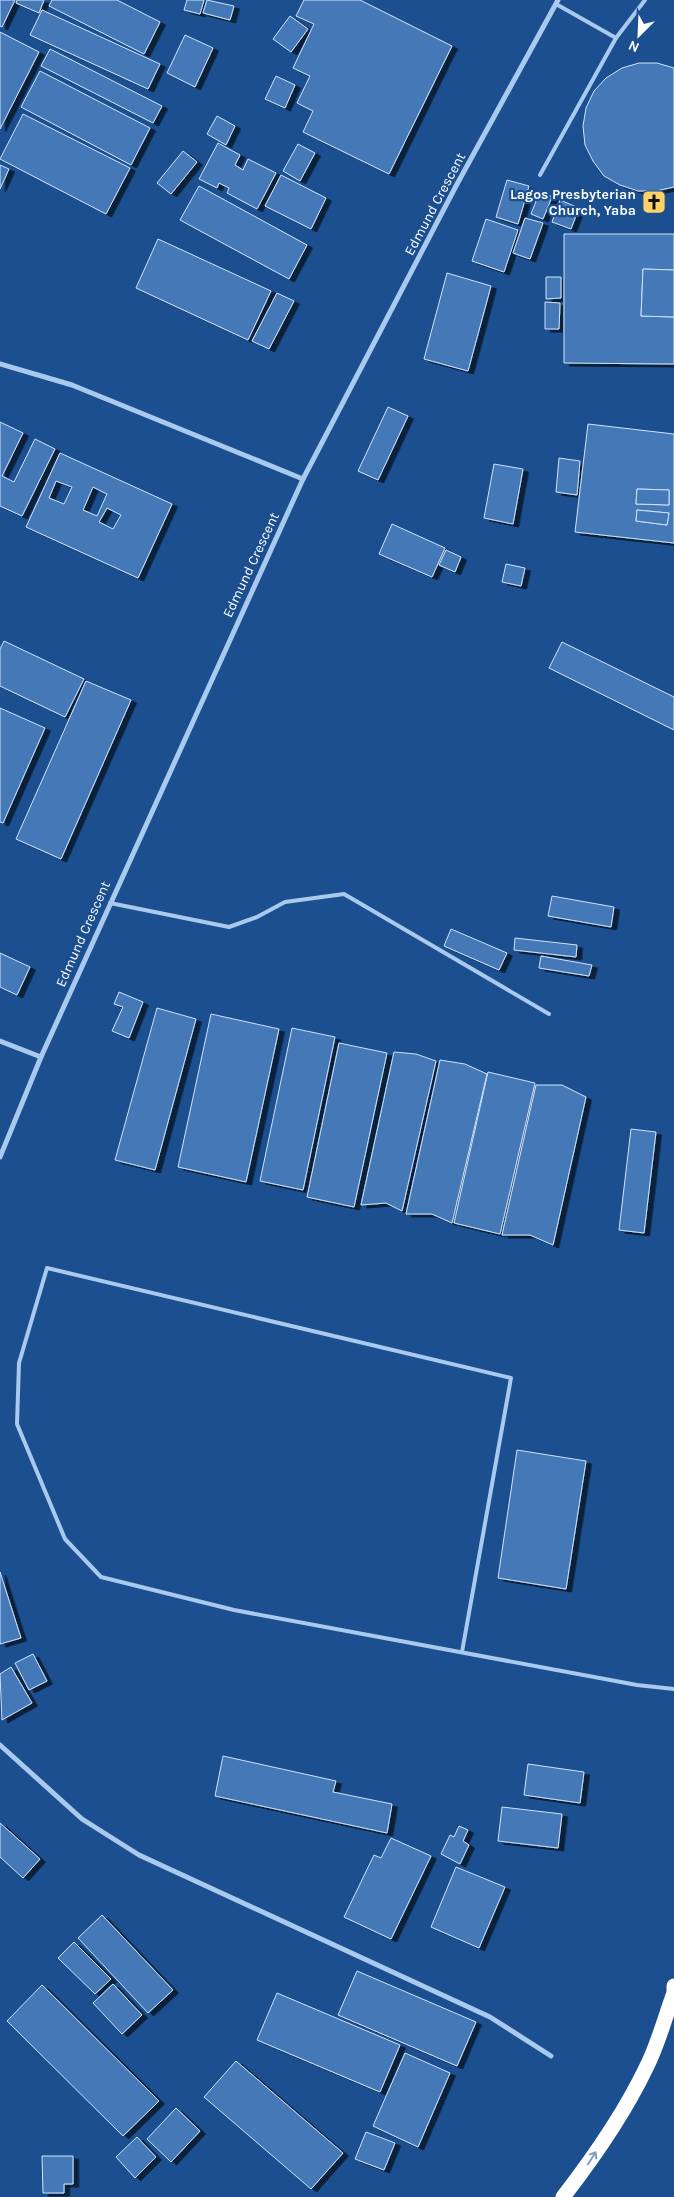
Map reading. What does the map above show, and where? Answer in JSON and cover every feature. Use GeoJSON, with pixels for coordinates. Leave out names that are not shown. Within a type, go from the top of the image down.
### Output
{"type":"FeatureCollection","features":[{"type":"Feature","properties":{"kind":"highway"},"geometry":{"type":"LineString","coordinates":[[563,2197],[590,2163],[632,2095],[647,2066],[674,1992],[674,1986]]}},
{"type":"Feature","properties":{"kind":"street","name":"Edmund Crescent"},"geometry":{"type":"LineString","coordinates":[[0,1157],[41,1057],[303,480],[456,186],[557,2]]}},
{"type":"Feature","properties":{"kind":"street"},"geometry":{"type":"LineString","coordinates":[[0,364],[72,385],[303,480]]}},
{"type":"Feature","properties":{"kind":"street"},"geometry":{"type":"LineString","coordinates":[[0,1041],[41,1057]]}},
{"type":"Feature","properties":{"kind":"street"},"geometry":{"type":"LineString","coordinates":[[0,1745],[82,1818],[139,1855],[490,2017],[550,2056]]}},
{"type":"Feature","properties":{"kind":"lane"},"geometry":{"type":"LineString","coordinates":[[540,175],[616,38],[645,0]]}},
{"type":"Feature","properties":{"kind":"lane"},"geometry":{"type":"LineString","coordinates":[[557,2],[616,38]]}},
{"type":"Feature","properties":{"kind":"lane"},"geometry":{"type":"LineString","coordinates":[[110,903],[229,927],[257,917],[285,902],[344,894],[549,1014]]}},
{"type":"Feature","properties":{"kind":"lane"},"geometry":{"type":"LineString","coordinates":[[462,1652],[511,1378],[47,1268],[19,1363],[17,1424],[65,1539],[101,1577],[234,1610],[637,1685],[674,1689]]}},
{"type":"Feature","properties":{"kind":"building"},"geometry":{"type":"Polygon","coordinates":[[[0,0],[15,0],[2,27],[0,26],[0,0]]]}},
{"type":"Feature","properties":{"kind":"building"},"geometry":{"type":"Polygon","coordinates":[[[17,0],[44,0],[39,13],[16,3],[17,0]]]}},
{"type":"Feature","properties":{"kind":"building"},"geometry":{"type":"Polygon","coordinates":[[[52,0],[117,0],[160,22],[144,54],[49,6],[52,0]]]}},
{"type":"Feature","properties":{"kind":"building"},"geometry":{"type":"Polygon","coordinates":[[[187,0],[204,0],[200,14],[184,10],[187,0]]]}},
{"type":"Feature","properties":{"kind":"building"},"geometry":{"type":"Polygon","coordinates":[[[207,0],[234,6],[230,20],[203,13],[207,0]]]}},
{"type":"Feature","properties":{"kind":"building"},"geometry":{"type":"Polygon","coordinates":[[[304,0],[360,0],[452,46],[389,174],[303,132],[313,111],[297,103],[310,76],[293,68],[314,24],[296,16],[304,0]]]}},
{"type":"Feature","properties":{"kind":"building"},"geometry":{"type":"Polygon","coordinates":[[[42,10],[160,64],[148,89],[30,35],[42,10]]]}},
{"type":"Feature","properties":{"kind":"building"},"geometry":{"type":"Polygon","coordinates":[[[290,16],[308,29],[291,52],[273,39],[290,16]]]}},
{"type":"Feature","properties":{"kind":"building"},"geometry":{"type":"Polygon","coordinates":[[[0,32],[39,52],[0,129],[0,32]]]}},
{"type":"Feature","properties":{"kind":"building"},"geometry":{"type":"Polygon","coordinates":[[[185,35],[213,48],[195,87],[167,73],[185,35]]]}},
{"type":"Feature","properties":{"kind":"building"},"geometry":{"type":"Polygon","coordinates":[[[50,49],[162,106],[153,123],[41,66],[50,49]]]}},
{"type":"Feature","properties":{"kind":"building"},"geometry":{"type":"Polygon","coordinates":[[[639,63],[657,63],[674,68],[674,187],[656,191],[638,191],[620,185],[604,176],[593,161],[585,145],[583,126],[586,108],[594,91],[606,78],[622,68],[639,63]]]}},
{"type":"Feature","properties":{"kind":"building"},"geometry":{"type":"Polygon","coordinates":[[[40,71],[150,128],[131,165],[21,107],[40,71]]]}},
{"type":"Feature","properties":{"kind":"building"},"geometry":{"type":"Polygon","coordinates":[[[276,76],[295,85],[285,108],[265,99],[276,76]]]}},
{"type":"Feature","properties":{"kind":"building"},"geometry":{"type":"Polygon","coordinates":[[[23,114],[130,168],[106,214],[0,159],[23,114]]]}},
{"type":"Feature","properties":{"kind":"building"},"geometry":{"type":"Polygon","coordinates":[[[217,116],[235,126],[226,145],[207,134],[217,116]]]}},
{"type":"Feature","properties":{"kind":"building"},"geometry":{"type":"Polygon","coordinates":[[[218,143],[240,155],[235,165],[243,170],[248,159],[276,173],[257,209],[227,193],[229,188],[219,183],[217,188],[199,179],[218,143]]]}},
{"type":"Feature","properties":{"kind":"building"},"geometry":{"type":"Polygon","coordinates":[[[298,144],[315,153],[300,181],[283,171],[298,144]]]}},
{"type":"Feature","properties":{"kind":"building"},"geometry":{"type":"Polygon","coordinates":[[[183,151],[197,162],[171,194],[157,183],[183,151]]]}},
{"type":"Feature","properties":{"kind":"building"},"geometry":{"type":"Polygon","coordinates":[[[0,165],[9,169],[0,189],[0,165]]]}},
{"type":"Feature","properties":{"kind":"building"},"geometry":{"type":"Polygon","coordinates":[[[281,175],[326,198],[311,229],[265,206],[281,175]]]}},
{"type":"Feature","properties":{"kind":"building"},"geometry":{"type":"Polygon","coordinates":[[[507,180],[529,186],[518,224],[496,217],[507,180]]]}},
{"type":"Feature","properties":{"kind":"building"},"geometry":{"type":"Polygon","coordinates":[[[199,186],[307,245],[289,279],[180,220],[199,186]]]}},
{"type":"Feature","properties":{"kind":"building"},"geometry":{"type":"Polygon","coordinates":[[[540,191],[552,197],[543,219],[531,214],[540,191]]]}},
{"type":"Feature","properties":{"kind":"building"},"geometry":{"type":"Polygon","coordinates":[[[560,200],[579,208],[571,229],[552,222],[560,200]]]}},
{"type":"Feature","properties":{"kind":"building"},"geometry":{"type":"Polygon","coordinates":[[[525,218],[543,223],[530,259],[513,253],[525,218]]]}},
{"type":"Feature","properties":{"kind":"building"},"geometry":{"type":"Polygon","coordinates":[[[486,219],[518,230],[504,272],[472,261],[486,219]]]}},
{"type":"Feature","properties":{"kind":"building"},"geometry":{"type":"Polygon","coordinates":[[[564,234],[674,234],[674,270],[643,269],[641,316],[674,317],[674,364],[564,363],[564,234]]]}},
{"type":"Feature","properties":{"kind":"building"},"geometry":{"type":"Polygon","coordinates":[[[158,239],[271,291],[248,340],[136,288],[158,239]]]}},
{"type":"Feature","properties":{"kind":"building"},"geometry":{"type":"Polygon","coordinates":[[[643,269],[674,270],[674,317],[641,316],[643,269]]]}},
{"type":"Feature","properties":{"kind":"building"},"geometry":{"type":"Polygon","coordinates":[[[447,273],[491,286],[468,371],[424,359],[447,273]]]}},
{"type":"Feature","properties":{"kind":"building"},"geometry":{"type":"Polygon","coordinates":[[[546,277],[561,277],[561,298],[546,299],[546,277]]]}},
{"type":"Feature","properties":{"kind":"building"},"geometry":{"type":"Polygon","coordinates":[[[277,293],[294,301],[269,349],[252,341],[277,293]]]}},
{"type":"Feature","properties":{"kind":"building"},"geometry":{"type":"Polygon","coordinates":[[[545,302],[560,303],[559,329],[545,329],[545,302]]]}},
{"type":"Feature","properties":{"kind":"building"},"geometry":{"type":"Polygon","coordinates":[[[388,407],[408,416],[378,480],[358,471],[388,407]]]}},
{"type":"Feature","properties":{"kind":"building"},"geometry":{"type":"Polygon","coordinates":[[[0,422],[23,433],[2,476],[14,482],[35,439],[55,449],[22,516],[0,506],[0,422]]]}},
{"type":"Feature","properties":{"kind":"building"},"geometry":{"type":"Polygon","coordinates":[[[588,424],[674,434],[674,543],[575,532],[588,424]],[[637,489],[636,504],[669,505],[669,490],[637,489]],[[637,510],[636,521],[667,525],[669,513],[637,510]]]}},
{"type":"Feature","properties":{"kind":"building"},"geometry":{"type":"Polygon","coordinates":[[[60,453],[172,504],[138,578],[26,527],[60,453]],[[56,481],[49,498],[64,504],[72,487],[56,481]],[[93,487],[83,510],[97,516],[107,494],[93,487]],[[107,508],[99,522],[113,529],[121,515],[107,508]]]}},
{"type":"Feature","properties":{"kind":"building"},"geometry":{"type":"Polygon","coordinates":[[[559,458],[580,461],[577,495],[556,492],[559,458]]]}},
{"type":"Feature","properties":{"kind":"building"},"geometry":{"type":"Polygon","coordinates":[[[494,464],[523,469],[513,524],[484,518],[494,464]]]}},
{"type":"Feature","properties":{"kind":"building"},"geometry":{"type":"Polygon","coordinates":[[[637,489],[669,490],[669,505],[636,504],[637,489]]]}},
{"type":"Feature","properties":{"kind":"building"},"geometry":{"type":"Polygon","coordinates":[[[637,510],[669,513],[667,525],[636,521],[637,510]]]}},
{"type":"Feature","properties":{"kind":"building"},"geometry":{"type":"Polygon","coordinates":[[[392,524],[445,548],[432,577],[379,554],[392,524]]]}},
{"type":"Feature","properties":{"kind":"building"},"geometry":{"type":"Polygon","coordinates":[[[446,550],[461,557],[455,572],[439,565],[446,550]]]}},
{"type":"Feature","properties":{"kind":"building"},"geometry":{"type":"Polygon","coordinates":[[[506,564],[525,568],[521,586],[502,582],[506,564]]]}},
{"type":"Feature","properties":{"kind":"building"},"geometry":{"type":"Polygon","coordinates":[[[4,641],[84,679],[65,717],[0,686],[0,649],[4,641]]]}},
{"type":"Feature","properties":{"kind":"building"},"geometry":{"type":"Polygon","coordinates":[[[562,642],[674,697],[674,730],[549,668],[562,642]]]}},
{"type":"Feature","properties":{"kind":"building"},"geometry":{"type":"Polygon","coordinates":[[[86,681],[131,700],[61,859],[16,839],[86,681]]]}},
{"type":"Feature","properties":{"kind":"building"},"geometry":{"type":"Polygon","coordinates":[[[0,708],[45,728],[3,823],[0,822],[0,708]]]}},
{"type":"Feature","properties":{"kind":"building"},"geometry":{"type":"Polygon","coordinates":[[[552,896],[614,907],[611,927],[548,916],[552,896]]]}},
{"type":"Feature","properties":{"kind":"building"},"geometry":{"type":"Polygon","coordinates":[[[451,929],[507,953],[499,970],[444,946],[451,929]]]}},
{"type":"Feature","properties":{"kind":"building"},"geometry":{"type":"Polygon","coordinates":[[[515,938],[577,945],[576,957],[514,950],[515,938]]]}},
{"type":"Feature","properties":{"kind":"building"},"geometry":{"type":"Polygon","coordinates":[[[0,953],[30,967],[17,995],[0,987],[0,953]]]}},
{"type":"Feature","properties":{"kind":"building"},"geometry":{"type":"Polygon","coordinates":[[[541,956],[592,965],[589,976],[539,968],[541,956]]]}},
{"type":"Feature","properties":{"kind":"building"},"geometry":{"type":"Polygon","coordinates":[[[119,992],[143,1002],[129,1038],[112,1031],[123,1007],[114,1004],[119,992]]]}},
{"type":"Feature","properties":{"kind":"building"},"geometry":{"type":"Polygon","coordinates":[[[157,1008],[196,1019],[155,1170],[115,1160],[157,1008]]]}},
{"type":"Feature","properties":{"kind":"building"},"geometry":{"type":"Polygon","coordinates":[[[211,1014],[279,1029],[246,1182],[178,1167],[211,1014]]]}},
{"type":"Feature","properties":{"kind":"building"},"geometry":{"type":"Polygon","coordinates":[[[292,1028],[335,1037],[303,1190],[260,1181],[292,1028]]]}},
{"type":"Feature","properties":{"kind":"building"},"geometry":{"type":"Polygon","coordinates":[[[339,1043],[387,1053],[354,1207],[307,1197],[339,1043]]]}},
{"type":"Feature","properties":{"kind":"building"},"geometry":{"type":"Polygon","coordinates":[[[394,1052],[416,1054],[436,1061],[402,1211],[386,1203],[361,1205],[394,1052]]]}},
{"type":"Feature","properties":{"kind":"building"},"geometry":{"type":"Polygon","coordinates":[[[440,1060],[465,1064],[487,1074],[452,1223],[432,1214],[406,1214],[440,1060]]]}},
{"type":"Feature","properties":{"kind":"building"},"geometry":{"type":"Polygon","coordinates":[[[488,1072],[535,1083],[500,1234],[454,1223],[488,1072]]]}},
{"type":"Feature","properties":{"kind":"building"},"geometry":{"type":"Polygon","coordinates":[[[536,1085],[562,1085],[586,1097],[553,1245],[530,1235],[502,1235],[536,1085]]]}},
{"type":"Feature","properties":{"kind":"building"},"geometry":{"type":"Polygon","coordinates":[[[631,1129],[656,1132],[644,1233],[619,1230],[631,1129]]]}},
{"type":"Feature","properties":{"kind":"building"},"geometry":{"type":"Polygon","coordinates":[[[517,1450],[586,1461],[566,1589],[498,1578],[517,1450]]]}},
{"type":"Feature","properties":{"kind":"building"},"geometry":{"type":"Polygon","coordinates":[[[0,1572],[21,1638],[0,1644],[0,1572]]]}},
{"type":"Feature","properties":{"kind":"building"},"geometry":{"type":"Polygon","coordinates":[[[33,1654],[47,1681],[29,1690],[15,1663],[33,1654]]]}},
{"type":"Feature","properties":{"kind":"building"},"geometry":{"type":"Polygon","coordinates":[[[11,1667],[32,1703],[2,1720],[0,1674],[11,1667]]]}},
{"type":"Feature","properties":{"kind":"building"},"geometry":{"type":"Polygon","coordinates":[[[223,1756],[336,1781],[333,1792],[392,1804],[387,1833],[215,1796],[223,1756]]]}},
{"type":"Feature","properties":{"kind":"building"},"geometry":{"type":"Polygon","coordinates":[[[528,1764],[584,1772],[580,1803],[524,1795],[528,1764]]]}},
{"type":"Feature","properties":{"kind":"building"},"geometry":{"type":"Polygon","coordinates":[[[502,1807],[562,1814],[558,1848],[498,1841],[502,1807]]]}},
{"type":"Feature","properties":{"kind":"building"},"geometry":{"type":"Polygon","coordinates":[[[0,1823],[40,1859],[23,1878],[0,1857],[0,1823]]]}},
{"type":"Feature","properties":{"kind":"building"},"geometry":{"type":"Polygon","coordinates":[[[459,1826],[468,1830],[463,1841],[469,1845],[460,1864],[441,1854],[450,1835],[454,1837],[459,1826]]]}},
{"type":"Feature","properties":{"kind":"building"},"geometry":{"type":"Polygon","coordinates":[[[391,1838],[431,1856],[391,1939],[344,1917],[374,1855],[381,1858],[391,1838]]]}},
{"type":"Feature","properties":{"kind":"building"},"geometry":{"type":"Polygon","coordinates":[[[456,1867],[505,1887],[479,1948],[431,1927],[456,1867]]]}},
{"type":"Feature","properties":{"kind":"building"},"geometry":{"type":"Polygon","coordinates":[[[102,1915],[173,1990],[148,2013],[78,1938],[102,1915]]]}},
{"type":"Feature","properties":{"kind":"building"},"geometry":{"type":"Polygon","coordinates":[[[74,1942],[111,1979],[95,1994],[58,1958],[74,1942]]]}},
{"type":"Feature","properties":{"kind":"building"},"geometry":{"type":"Polygon","coordinates":[[[357,1971],[476,2022],[457,2066],[338,2015],[357,1971]]]}},
{"type":"Feature","properties":{"kind":"building"},"geometry":{"type":"Polygon","coordinates":[[[113,1984],[142,2015],[122,2034],[93,2003],[113,1984]]]}},
{"type":"Feature","properties":{"kind":"building"},"geometry":{"type":"Polygon","coordinates":[[[42,1985],[159,2101],[123,2136],[7,2021],[42,1985]]]}},
{"type":"Feature","properties":{"kind":"building"},"geometry":{"type":"Polygon","coordinates":[[[277,1993],[400,2045],[380,2092],[257,2040],[277,1993]]]}},
{"type":"Feature","properties":{"kind":"building"},"geometry":{"type":"Polygon","coordinates":[[[405,2053],[450,2073],[418,2147],[373,2126],[405,2053]]]}},
{"type":"Feature","properties":{"kind":"building"},"geometry":{"type":"Polygon","coordinates":[[[236,2061],[343,2153],[311,2189],[204,2097],[236,2061]]]}},
{"type":"Feature","properties":{"kind":"building"},"geometry":{"type":"Polygon","coordinates":[[[176,2108],[200,2131],[171,2162],[147,2139],[176,2108]]]}},
{"type":"Feature","properties":{"kind":"building"},"geometry":{"type":"Polygon","coordinates":[[[366,2132],[395,2143],[384,2170],[355,2159],[366,2132]]]}},
{"type":"Feature","properties":{"kind":"building"},"geometry":{"type":"Polygon","coordinates":[[[137,2137],[156,2157],[135,2178],[116,2157],[137,2137]]]}},
{"type":"Feature","properties":{"kind":"building"},"geometry":{"type":"Polygon","coordinates":[[[42,2156],[73,2156],[73,2184],[64,2184],[64,2193],[43,2193],[42,2156]]]}},
{"type":"Feature","properties":{"kind":"place","name":"Lagos Presbyterian Church, Yaba"},"geometry":{"type":"Point","coordinates":[654,202]}}]}
